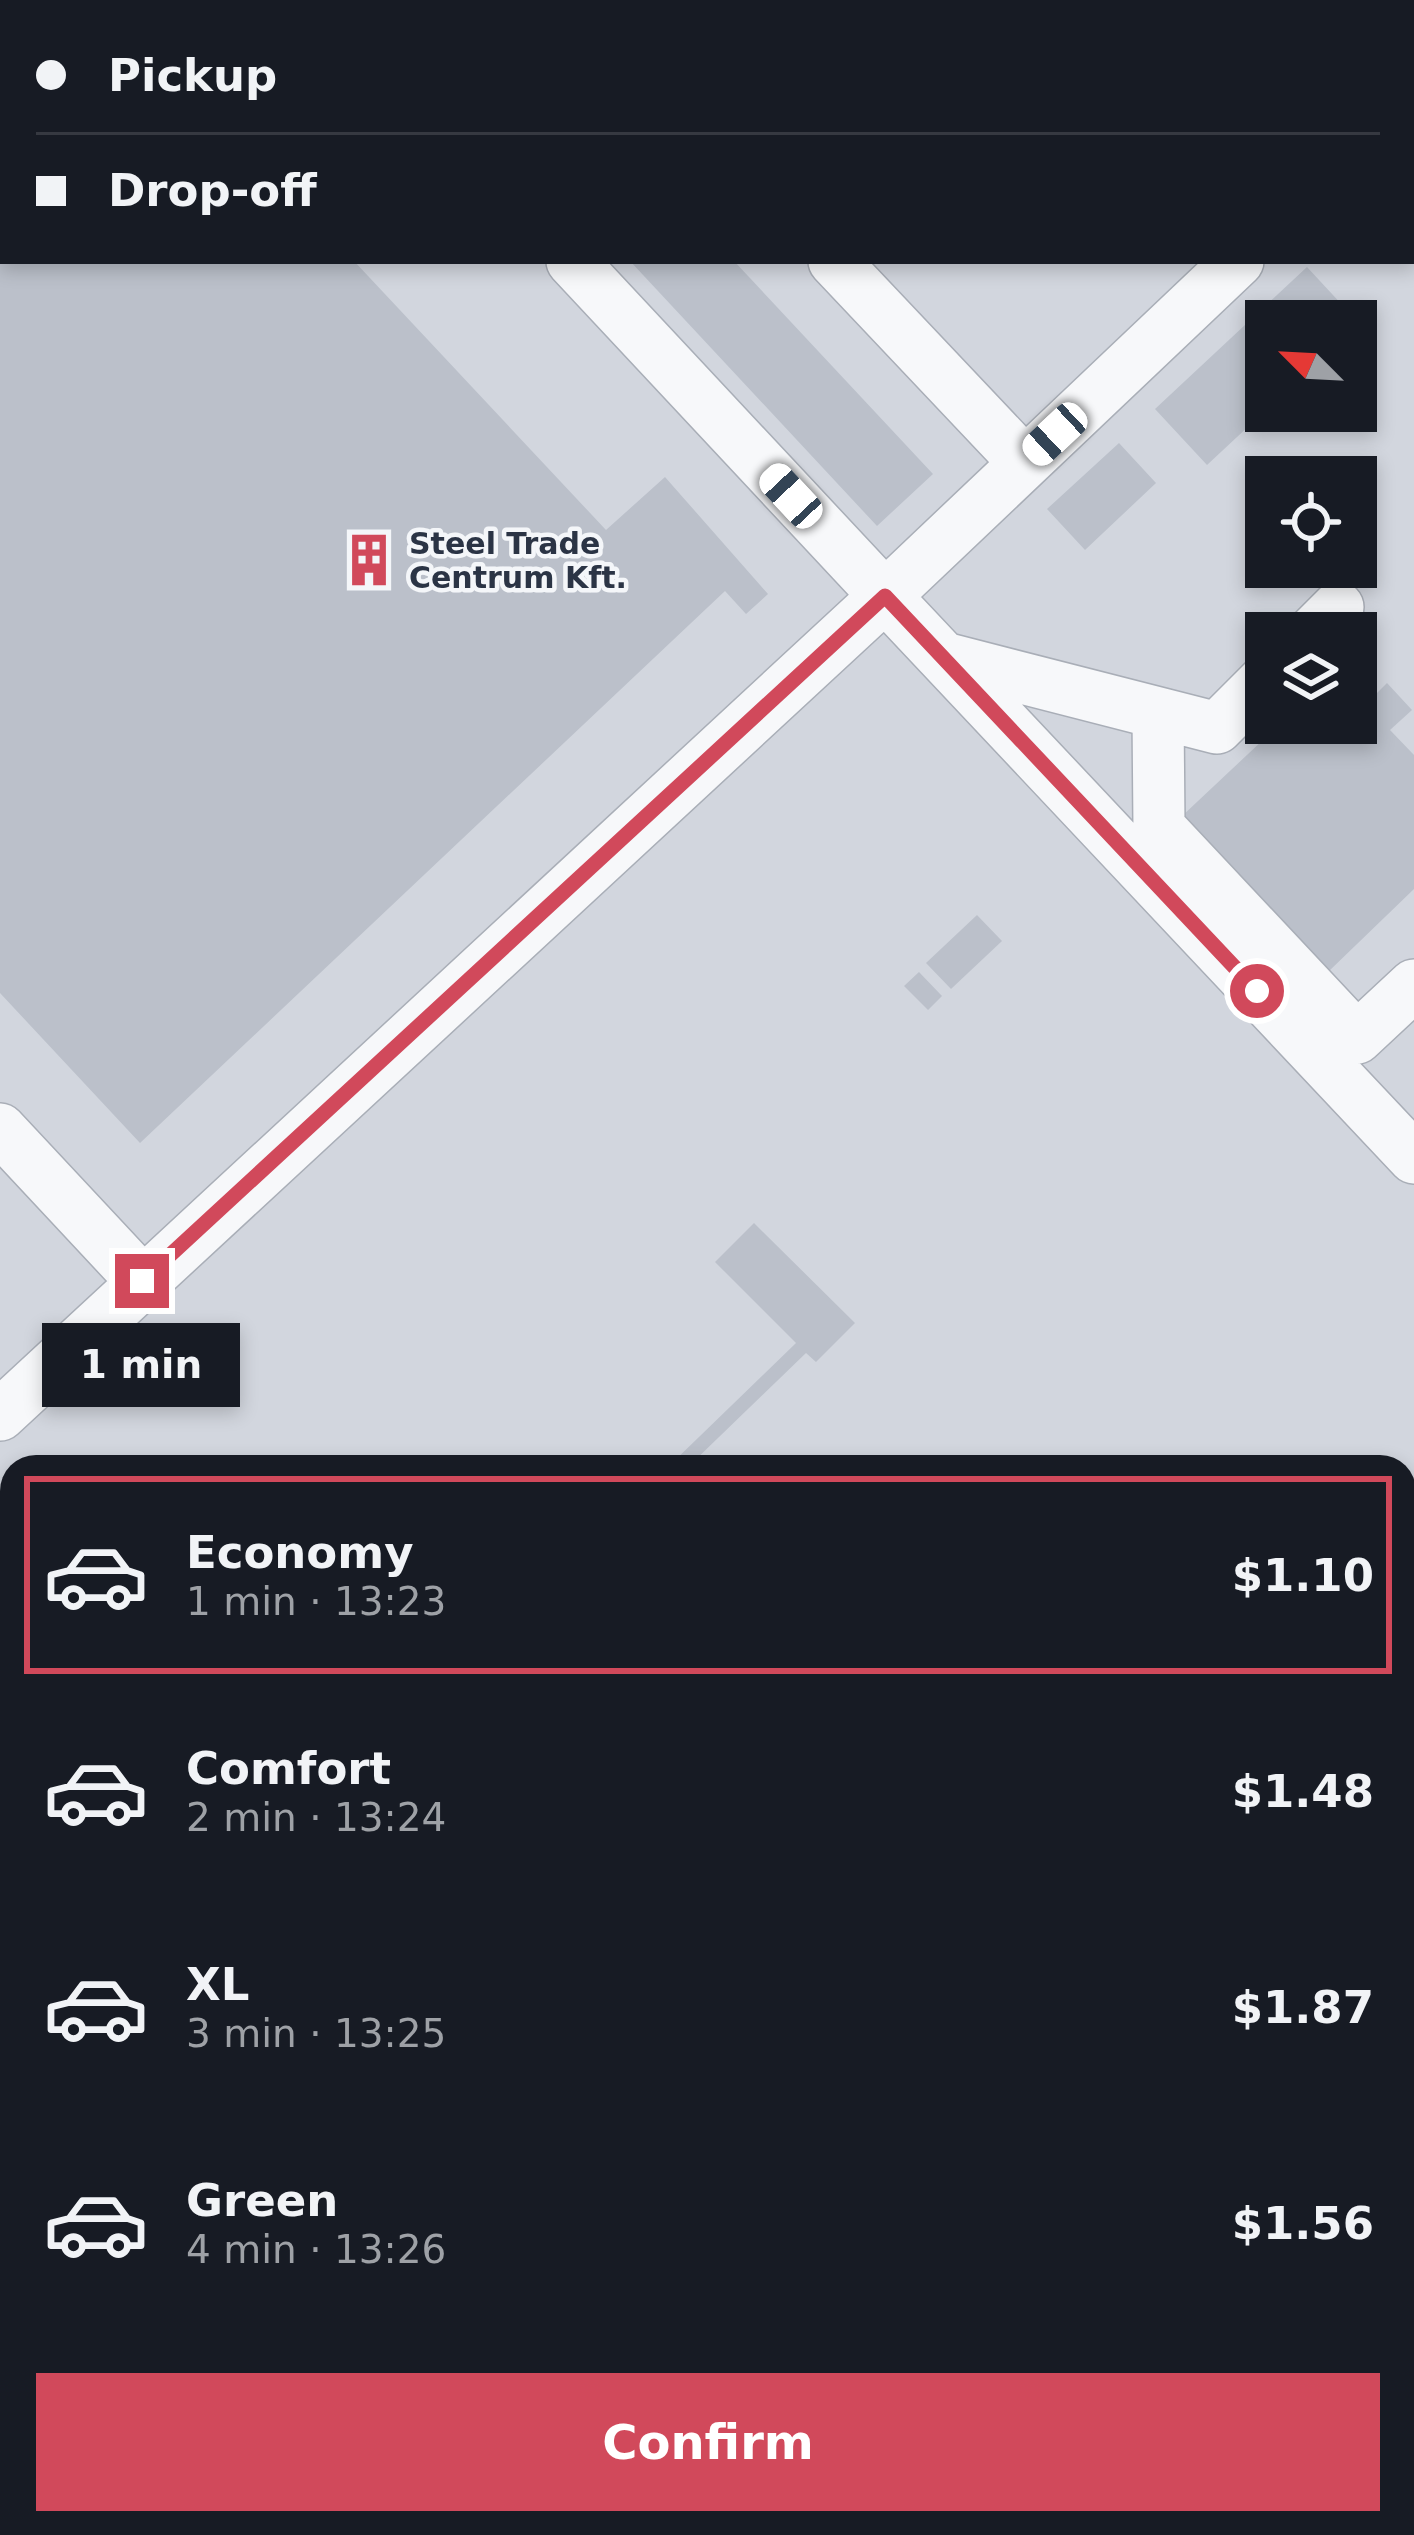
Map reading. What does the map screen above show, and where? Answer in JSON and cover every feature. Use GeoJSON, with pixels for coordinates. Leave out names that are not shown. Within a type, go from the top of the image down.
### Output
{"type":"FeatureCollection","features":[{"type":"Feature","properties":{"kind":"lane"},"geometry":{"type":"LineString","coordinates":[[575,264],[1414,1158]]}},
{"type":"Feature","properties":{"kind":"lane"},"geometry":{"type":"LineString","coordinates":[[837,264],[1025,463]]}},
{"type":"Feature","properties":{"kind":"lane"},"geometry":{"type":"LineString","coordinates":[[0,1414],[885,596],[1235,264]]}},
{"type":"Feature","properties":{"kind":"lane"},"geometry":{"type":"LineString","coordinates":[[943,658],[1217,728],[1245,700]]}},
{"type":"Feature","properties":{"kind":"lane"},"geometry":{"type":"LineString","coordinates":[[1158,713],[1159,827],[1357,1038],[1414,985]]}},
{"type":"Feature","properties":{"kind":"lane"},"geometry":{"type":"LineString","coordinates":[[0,1129],[142,1281]]}},
{"type":"Feature","properties":{"kind":"shaded area"},"geometry":{"type":"Polygon","coordinates":[[[0,264],[1414,264],[1414,1455],[0,1455],[0,264]]]}},
{"type":"Feature","properties":{"kind":"building","name":"Steel Trade Centrum Kft."},"geometry":{"type":"Polygon","coordinates":[[[0,264],[357,264],[606,530],[665,477],[768,594],[746,614],[725,591],[140,1143],[0,993],[0,264]]]}},
{"type":"Feature","properties":{"kind":"building"},"geometry":{"type":"Polygon","coordinates":[[[633,264],[737,264],[933,474],[877,526],[633,264]]]}},
{"type":"Feature","properties":{"kind":"building"},"geometry":{"type":"Polygon","coordinates":[[[1307,267],[1338,300],[1272,300],[1307,267]]]}},
{"type":"Feature","properties":{"kind":"building"},"geometry":{"type":"Polygon","coordinates":[[[1245,325],[1245,430],[1207,465],[1155,409],[1245,325]]]}},
{"type":"Feature","properties":{"kind":"building"},"geometry":{"type":"Polygon","coordinates":[[[1119,443],[1156,483],[1085,550],[1047,509],[1119,443]]]}},
{"type":"Feature","properties":{"kind":"building"},"geometry":{"type":"Polygon","coordinates":[[[1387,683],[1412,710],[1390,730],[1414,755],[1414,889],[1328,972],[1181,817],[1259,744],[1377,744],[1377,693],[1387,683]]]}},
{"type":"Feature","properties":{"kind":"building"},"geometry":{"type":"Polygon","coordinates":[[[977,915],[1002,941],[951,989],[926,963],[977,915]]]}},
{"type":"Feature","properties":{"kind":"building"},"geometry":{"type":"Polygon","coordinates":[[[919,972],[942,996],[928,1010],[904,986],[919,972]]]}},
{"type":"Feature","properties":{"kind":"building"},"geometry":{"type":"Polygon","coordinates":[[[754,1223],[855,1323],[816,1362],[806,1353],[700,1455],[680,1455],[796,1343],[715,1262],[754,1223]]]}},
{"type":"Feature","properties":{"kind":"place","name":"Steel Trade Centrum Kft."},"geometry":{"type":"Point","coordinates":[369,560]}},
{"type":"Feature","properties":{"kind":"route"},"geometry":{"type":"LineString","coordinates":[[142,1281],[885,596],[1257,991]]}}]}
